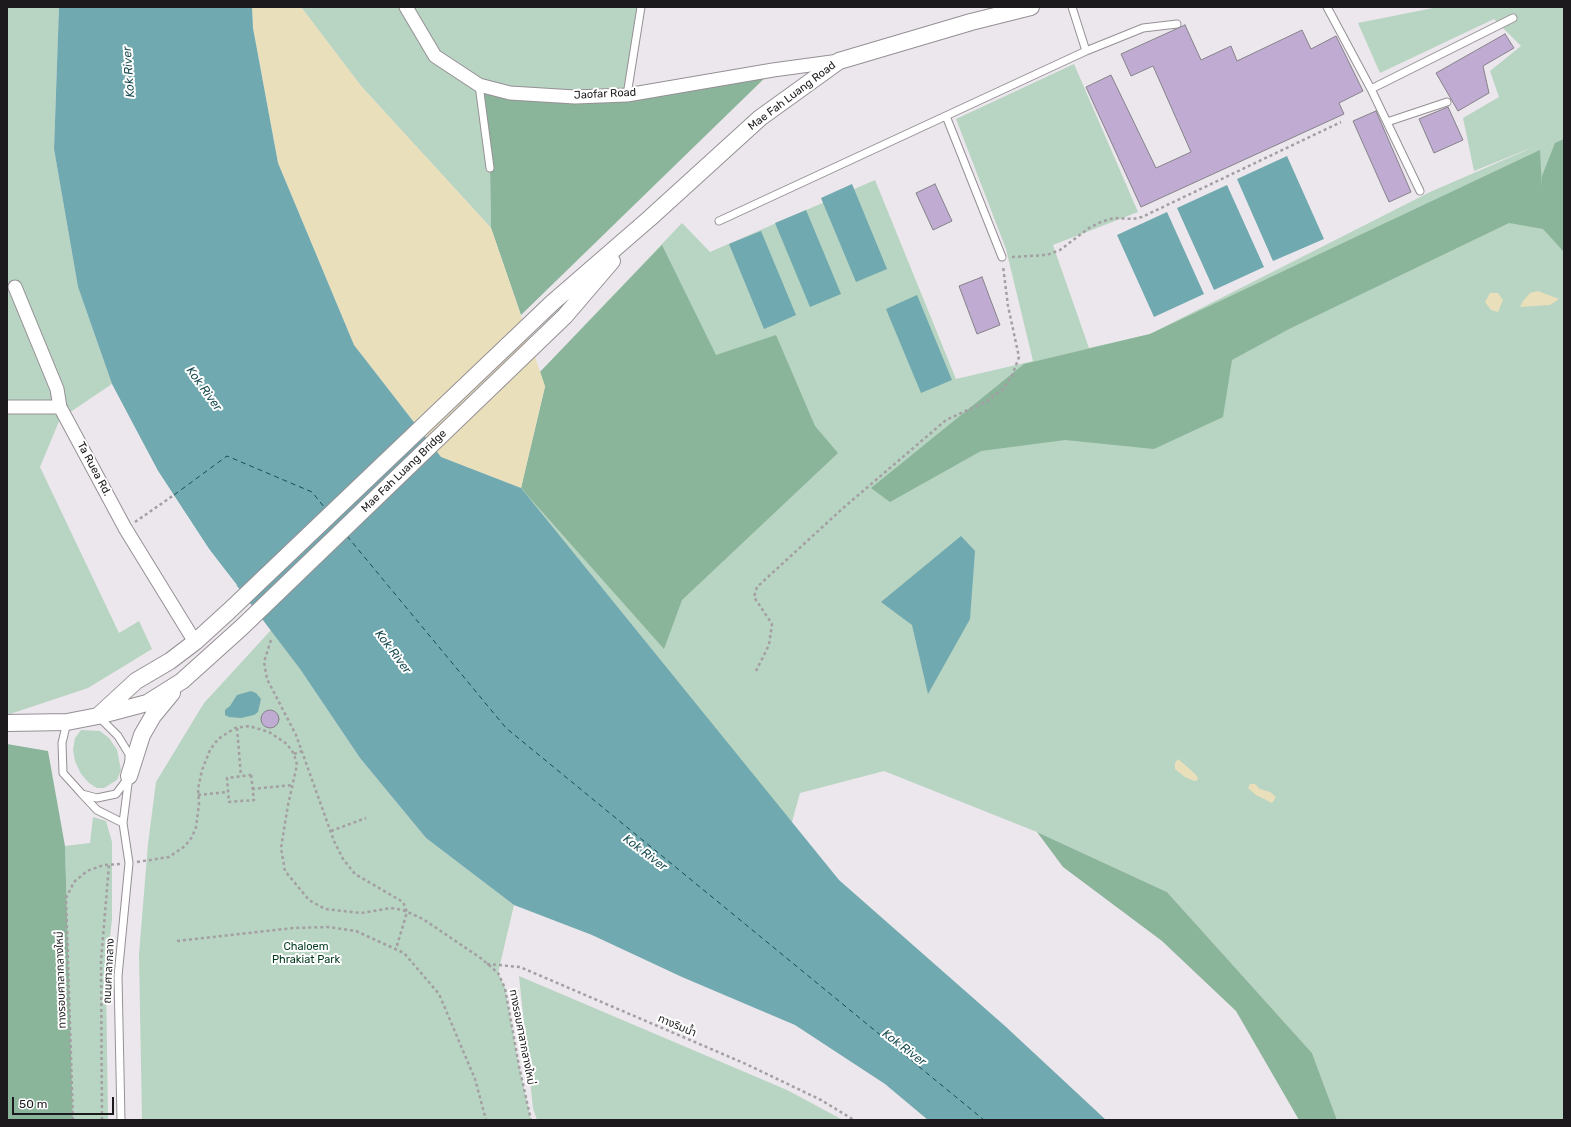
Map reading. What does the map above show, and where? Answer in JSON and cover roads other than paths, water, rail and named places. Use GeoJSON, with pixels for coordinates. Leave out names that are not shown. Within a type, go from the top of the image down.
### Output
{"type":"FeatureCollection","features":[{"type":"Feature","properties":{"kind":"street","name":"Jaofar Road"},"geometry":{"type":"LineString","coordinates":[[406,7],[435,56],[479,85],[510,93],[574,97],[627,95],[773,70],[839,62]]}},
{"type":"Feature","properties":{"kind":"street","name":"Mae Fah Luang Road"},"geometry":{"type":"LineString","coordinates":[[552,303],[650,218],[760,118],[839,62],[971,22],[1031,7]]}},
{"type":"Feature","properties":{"kind":"street","name":"Mae Fah Luang Road"},"geometry":{"type":"LineString","coordinates":[[565,316],[650,218]]}},
{"type":"Feature","properties":{"kind":"street","name":"Ta Ruea Rd."},"geometry":{"type":"LineString","coordinates":[[14,286],[57,389],[60,407],[125,528],[195,642]]}},
{"type":"Feature","properties":{"kind":"street","name":"Mae Fah Luang Bridge"},"geometry":{"type":"LineString","coordinates":[[195,642],[552,303]]}},
{"type":"Feature","properties":{"kind":"street","name":"Mae Fah Luang Bridge"},"geometry":{"type":"LineString","coordinates":[[182,681],[242,626],[565,316]]}},
{"type":"Feature","properties":{"kind":"street"},"geometry":{"type":"LineString","coordinates":[[7,407],[60,407]]}},
{"type":"Feature","properties":{"kind":"street"},"geometry":{"type":"LineString","coordinates":[[98,716],[136,681],[170,661],[195,642]]}},
{"type":"Feature","properties":{"kind":"street"},"geometry":{"type":"LineString","coordinates":[[7,723],[67,722],[98,716],[147,703],[182,681]]}},
{"type":"Feature","properties":{"kind":"street"},"geometry":{"type":"LineString","coordinates":[[130,776],[142,735],[153,716],[182,681]]}},
{"type":"Feature","properties":{"kind":"lane"},"geometry":{"type":"LineString","coordinates":[[627,95],[641,7]]}},
{"type":"Feature","properties":{"kind":"lane"},"geometry":{"type":"LineString","coordinates":[[1072,7],[1086,51]]}},
{"type":"Feature","properties":{"kind":"lane"},"geometry":{"type":"LineString","coordinates":[[1327,7],[1371,89],[1420,191]]}},
{"type":"Feature","properties":{"kind":"lane"},"geometry":{"type":"LineString","coordinates":[[1371,89],[1514,18]]}},
{"type":"Feature","properties":{"kind":"lane"},"geometry":{"type":"LineString","coordinates":[[719,221],[1086,51],[1143,28],[1177,24]]}},
{"type":"Feature","properties":{"kind":"lane"},"geometry":{"type":"LineString","coordinates":[[479,85],[490,168]]}},
{"type":"Feature","properties":{"kind":"lane"},"geometry":{"type":"LineString","coordinates":[[1387,122],[1447,102]]}},
{"type":"Feature","properties":{"kind":"lane"},"geometry":{"type":"LineString","coordinates":[[946,116],[1002,257]]}},
{"type":"Feature","properties":{"kind":"lane"},"geometry":{"type":"LineString","coordinates":[[82,794],[97,798],[116,794],[130,776],[129,754],[118,736],[98,716]]}},
{"type":"Feature","properties":{"kind":"lane"},"geometry":{"type":"LineString","coordinates":[[67,722],[62,743],[63,774],[97,810],[123,823]]}},
{"type":"Feature","properties":{"kind":"lane","name":"ถนนศาลากลาง"},"geometry":{"type":"LineString","coordinates":[[121,1120],[118,976],[129,863],[123,823],[130,776]]}},
{"type":"Feature","properties":{"kind":"water","name":"Kok River"},"geometry":{"type":"Polygon","coordinates":[[[59,7],[252,7],[253,28],[278,163],[354,345],[441,457],[521,488],[839,880],[1005,1026],[1106,1120],[928,1120],[885,1084],[795,1025],[682,977],[592,935],[514,905],[426,838],[360,758],[300,669],[209,549],[158,471],[112,384],[78,287],[54,149],[59,7]]]}},
{"type":"Feature","properties":{"kind":"water"},"geometry":{"type":"Polygon","coordinates":[[[1287,156],[1324,239],[1273,261],[1237,179],[1287,156]]]}},
{"type":"Feature","properties":{"kind":"water"},"geometry":{"type":"Polygon","coordinates":[[[852,184],[887,269],[856,282],[821,198],[852,184]]]}},
{"type":"Feature","properties":{"kind":"water"},"geometry":{"type":"Polygon","coordinates":[[[1227,185],[1264,267],[1214,290],[1177,208],[1227,185]]]}},
{"type":"Feature","properties":{"kind":"water"},"geometry":{"type":"Polygon","coordinates":[[[806,210],[841,294],[810,307],[775,223],[806,210]]]}},
{"type":"Feature","properties":{"kind":"water"},"geometry":{"type":"Polygon","coordinates":[[[1167,212],[1204,294],[1154,317],[1117,235],[1167,212]]]}},
{"type":"Feature","properties":{"kind":"water"},"geometry":{"type":"Polygon","coordinates":[[[761,231],[796,315],[764,329],[729,244],[761,231]]]}},
{"type":"Feature","properties":{"kind":"water"},"geometry":{"type":"Polygon","coordinates":[[[917,295],[952,380],[921,393],[886,309],[917,295]]]}},
{"type":"Feature","properties":{"kind":"water"},"geometry":{"type":"Polygon","coordinates":[[[961,536],[975,551],[970,619],[928,694],[912,625],[881,602],[961,536]]]}},
{"type":"Feature","properties":{"kind":"water"},"geometry":{"type":"Polygon","coordinates":[[[251,691],[256,693],[261,699],[258,712],[254,715],[241,718],[229,717],[225,715],[225,710],[230,706],[237,695],[251,691]]]}},
{"type":"Feature","properties":{"kind":"park label","name":"Chaloem Phrakiat Park"},"geometry":{"type":"Point","coordinates":[306,953]}}]}
